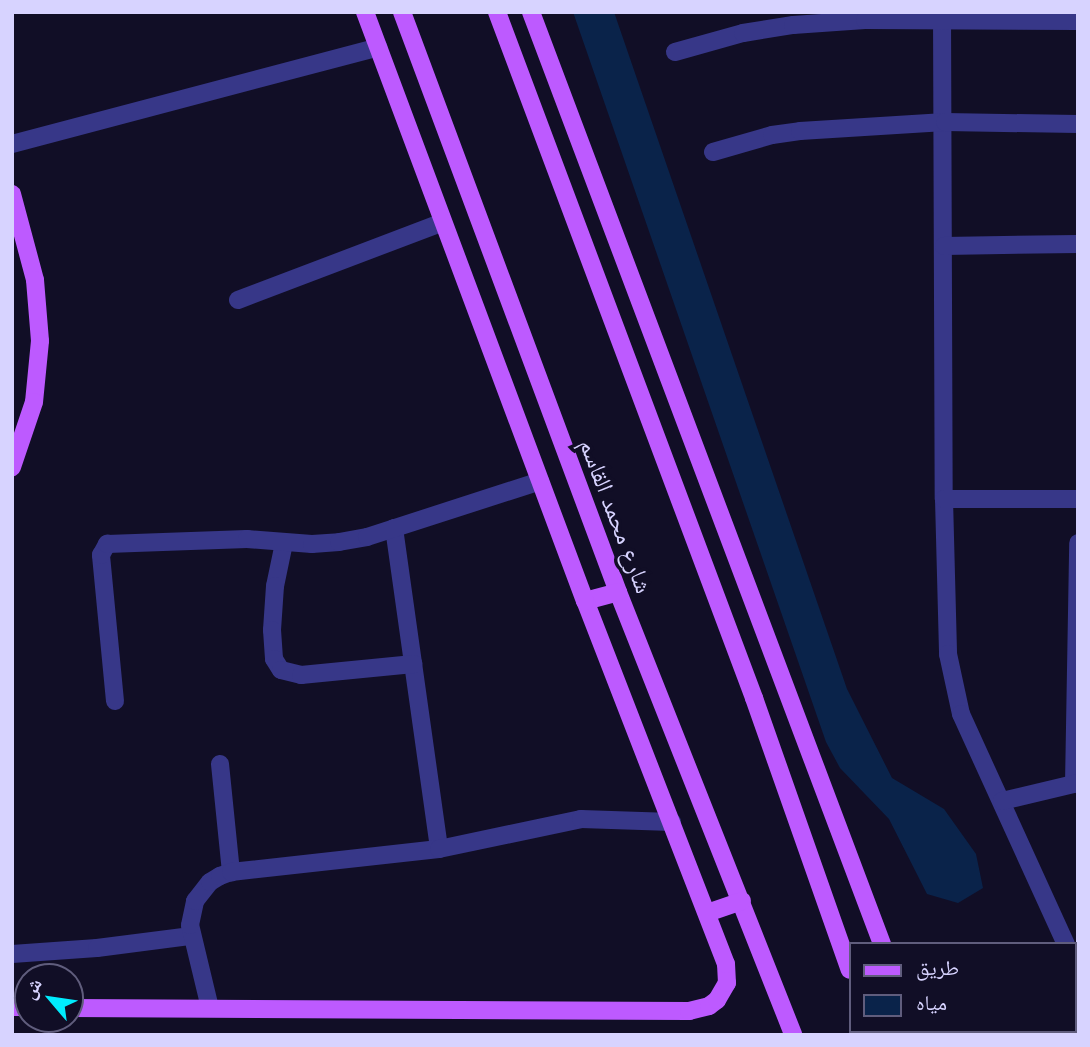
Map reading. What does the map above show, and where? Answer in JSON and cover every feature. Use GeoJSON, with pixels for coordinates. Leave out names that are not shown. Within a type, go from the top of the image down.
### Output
{"type":"FeatureCollection","features":[{"type":"Feature","properties":{"kind":"main road"},"geometry":{"type":"LineString","coordinates":[[84,1008],[699,1010],[717,1000],[723,992],[728,974],[707,913],[585,601],[365,12]]}},
{"type":"Feature","properties":{"kind":"main road","name":"شارع محمد القاسم"},"geometry":{"type":"LineString","coordinates":[[402,12],[618,592],[793,1035]]}},
{"type":"Feature","properties":{"kind":"main road"},"geometry":{"type":"LineString","coordinates":[[497,12],[754,698],[848,965]]}},
{"type":"Feature","properties":{"kind":"main road"},"geometry":{"type":"LineString","coordinates":[[531,12],[881,942]]}},
{"type":"Feature","properties":{"kind":"main road"},"geometry":{"type":"LineString","coordinates":[[12,194],[35,280],[40,341],[34,402],[12,467]]}},
{"type":"Feature","properties":{"kind":"main road"},"geometry":{"type":"LineString","coordinates":[[585,601],[618,592]]}},
{"type":"Feature","properties":{"kind":"main road"},"geometry":{"type":"LineString","coordinates":[[754,698],[785,687]]}},
{"type":"Feature","properties":{"kind":"main road"},"geometry":{"type":"LineString","coordinates":[[707,913],[742,901]]}},
{"type":"Feature","properties":{"kind":"street"},"geometry":{"type":"LineString","coordinates":[[942,17],[945,122],[944,499],[948,654],[953,685],[965,723],[1065,942]]}},
{"type":"Feature","properties":{"kind":"street"},"geometry":{"type":"LineString","coordinates":[[675,51],[743,33],[793,25],[942,17],[1078,21]]}},
{"type":"Feature","properties":{"kind":"street"},"geometry":{"type":"LineString","coordinates":[[12,144],[378,47]]}},
{"type":"Feature","properties":{"kind":"street"},"geometry":{"type":"LineString","coordinates":[[713,152],[772,135],[800,131],[945,122],[1078,124]]}},
{"type":"Feature","properties":{"kind":"street"},"geometry":{"type":"LineString","coordinates":[[238,300],[443,222]]}},
{"type":"Feature","properties":{"kind":"street"},"geometry":{"type":"LineString","coordinates":[[943,246],[1078,244]]}},
{"type":"Feature","properties":{"kind":"street"},"geometry":{"type":"LineString","coordinates":[[115,701],[101,555],[103,547],[111,543],[178,544],[247,540],[284,543],[339,542],[394,528],[540,481]]}},
{"type":"Feature","properties":{"kind":"street"},"geometry":{"type":"LineString","coordinates":[[944,499],[1078,499]]}},
{"type":"Feature","properties":{"kind":"street"},"geometry":{"type":"LineString","coordinates":[[394,528],[439,849]]}},
{"type":"Feature","properties":{"kind":"street"},"geometry":{"type":"LineString","coordinates":[[284,543],[275,586],[272,630],[274,659],[281,670],[294,676],[413,664]]}},
{"type":"Feature","properties":{"kind":"street"},"geometry":{"type":"LineString","coordinates":[[1002,802],[1076,783],[1078,543]]}},
{"type":"Feature","properties":{"kind":"street"},"geometry":{"type":"LineString","coordinates":[[220,764],[231,872]]}},
{"type":"Feature","properties":{"kind":"street"},"geometry":{"type":"LineString","coordinates":[[210,1009],[202,968],[191,936],[191,913],[195,901],[210,883],[231,872],[439,849],[581,819],[672,822]]}},
{"type":"Feature","properties":{"kind":"street"},"geometry":{"type":"LineString","coordinates":[[12,954],[97,948],[191,936]]}},
{"type":"Feature","properties":{"kind":"water"},"geometry":{"type":"Polygon","coordinates":[[[573,12],[614,12],[847,689],[892,778],[944,809],[976,854],[983,888],[958,903],[927,894],[889,819],[840,768],[826,742],[573,12]]]}}]}
